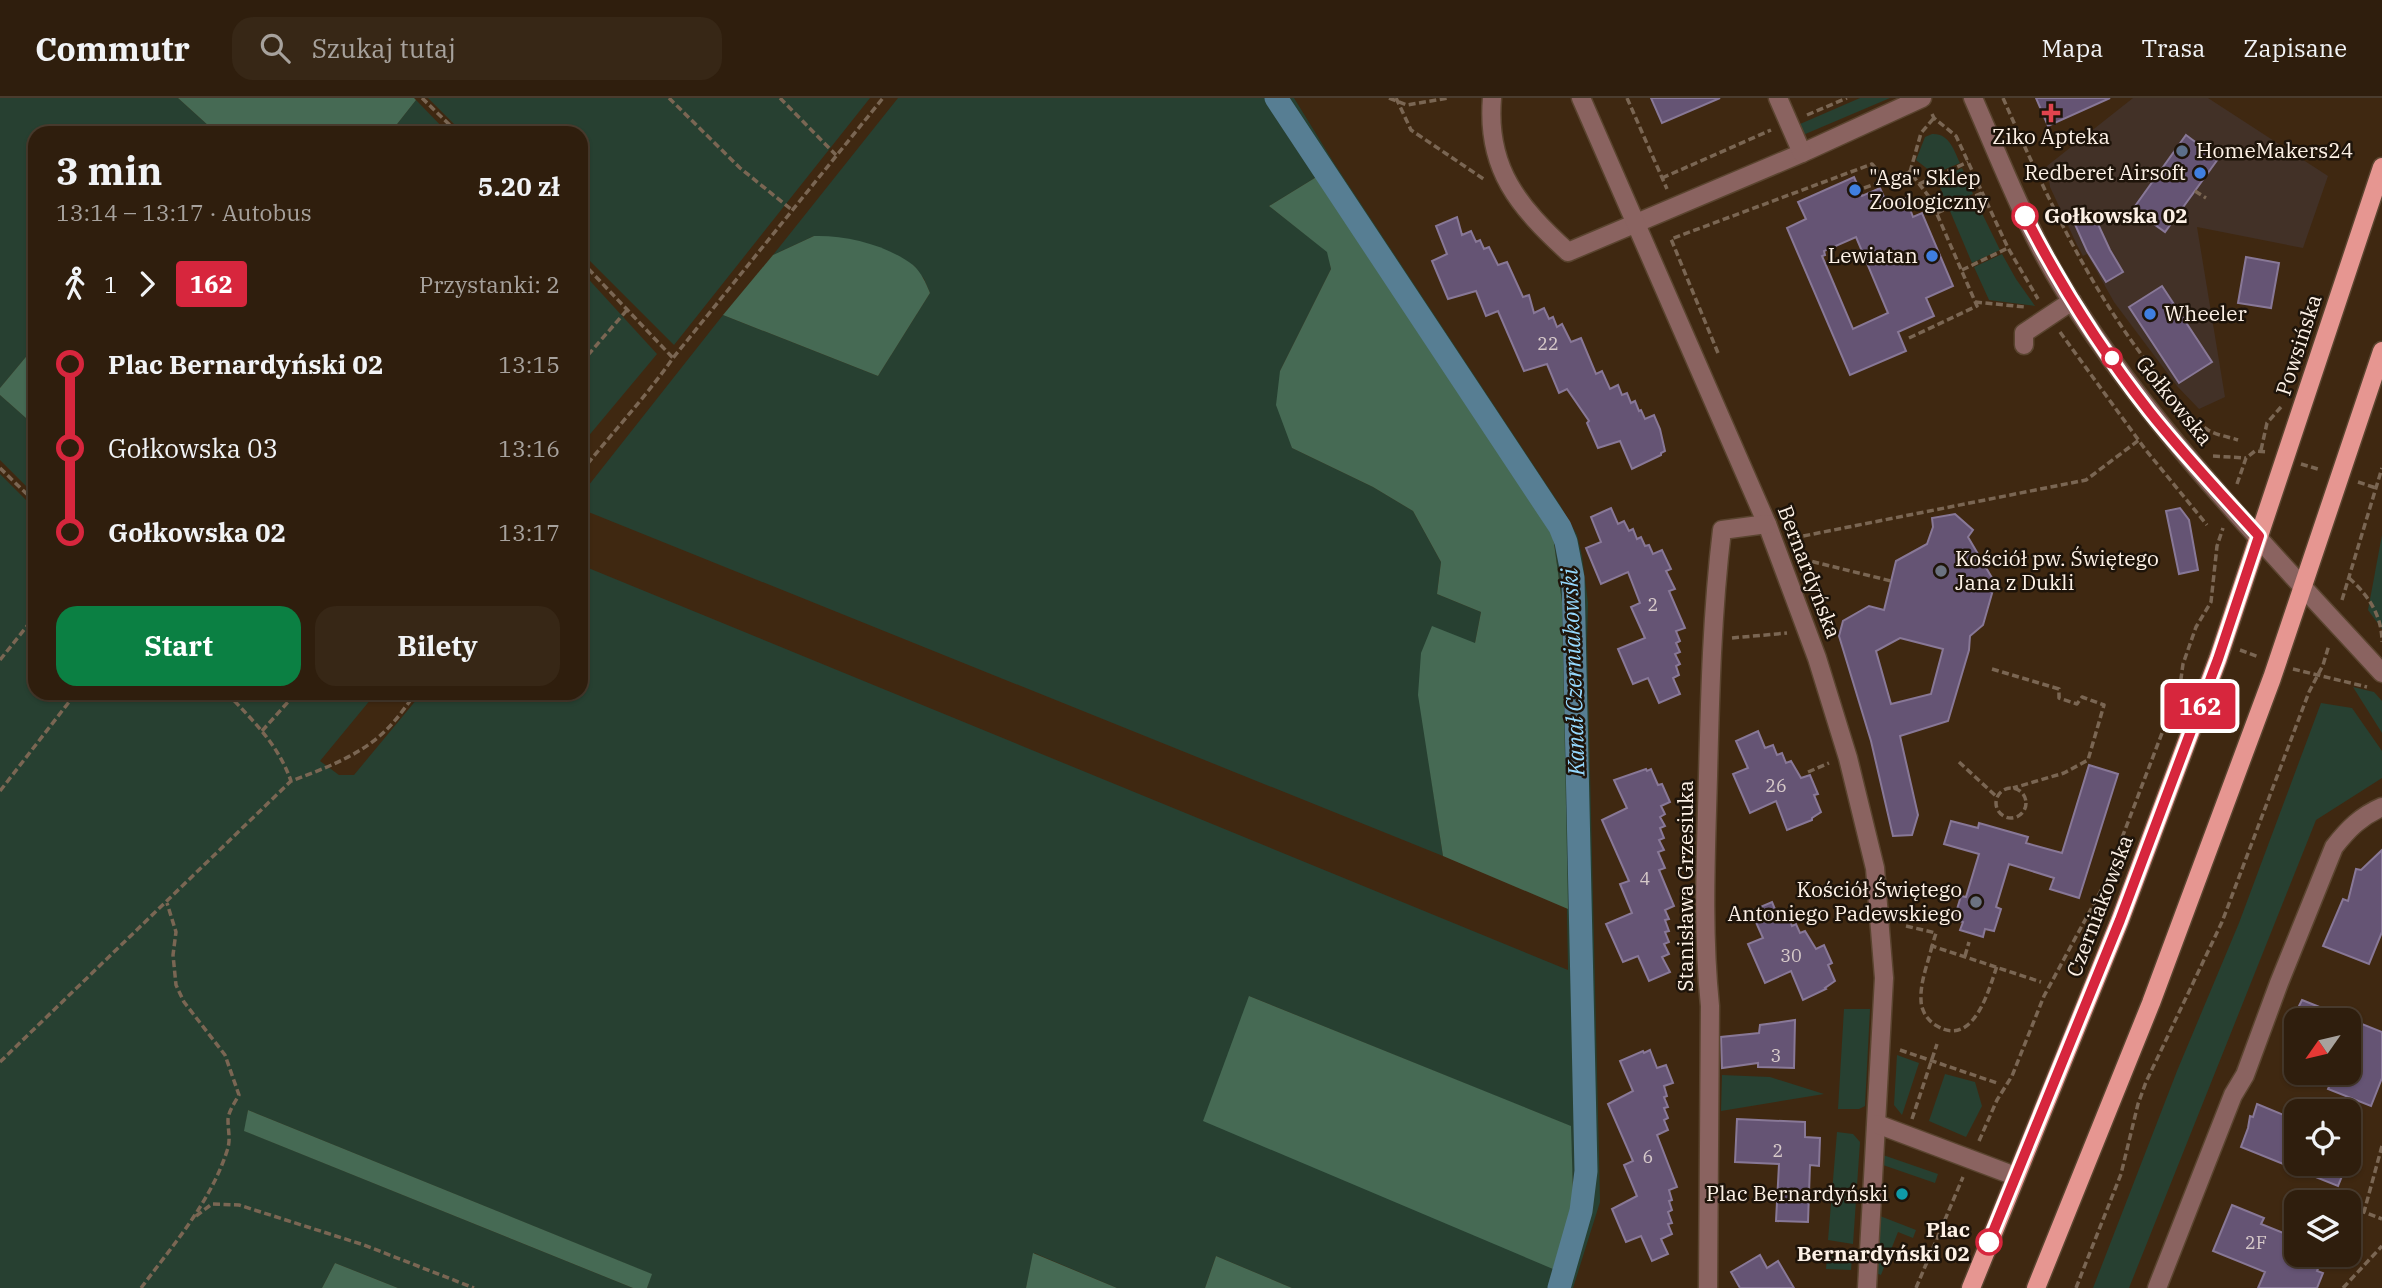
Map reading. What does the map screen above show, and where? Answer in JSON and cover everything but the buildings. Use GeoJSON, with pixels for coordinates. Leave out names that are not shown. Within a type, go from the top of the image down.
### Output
{"type":"FeatureCollection","features":[{"type":"Feature","properties":{"kind":"main road","name":"Powsińska"},"geometry":{"type":"LineString","coordinates":[[2259,536],[2382,167]]}},
{"type":"Feature","properties":{"kind":"main road"},"geometry":{"type":"LineString","coordinates":[[2036,1288],[2151,1003],[2272,678],[2382,351]]}},
{"type":"Feature","properties":{"kind":"main road","name":"Czerniakowska"},"geometry":{"type":"LineString","coordinates":[[1971,1288],[2134,881],[2218,659],[2259,536]]}},
{"type":"Feature","properties":{"kind":"street"},"geometry":{"type":"LineString","coordinates":[[1492,98],[1492,138],[1506,178],[1519,202],[1568,253],[1802,153],[1922,98]]}},
{"type":"Feature","properties":{"kind":"street","name":"Bernardyńska"},"geometry":{"type":"LineString","coordinates":[[1581,98],[1768,524],[1806,629],[1847,758],[1875,868],[1884,978],[1877,1124]]}},
{"type":"Feature","properties":{"kind":"street"},"geometry":{"type":"LineString","coordinates":[[1778,98],[1802,153]]}},
{"type":"Feature","properties":{"kind":"street","name":"Gołkowska"},"geometry":{"type":"LineString","coordinates":[[1973,98],[2025,216],[2072,302],[2150,412],[2382,672]]}},
{"type":"Feature","properties":{"kind":"street"},"geometry":{"type":"LineString","coordinates":[[2024,345],[2024,333],[2072,302]]}},
{"type":"Feature","properties":{"kind":"street","name":"Stanisława Grzesiuka"},"geometry":{"type":"LineString","coordinates":[[1708,1288],[1710,1006],[1705,961],[1705,891],[1714,606],[1722,530],[1768,524]]}},
{"type":"Feature","properties":{"kind":"street"},"geometry":{"type":"LineString","coordinates":[[2157,1288],[2233,1095],[2245,1075],[2334,847],[2349,828],[2368,813],[2382,807]]}},
{"type":"Feature","properties":{"kind":"street"},"geometry":{"type":"LineString","coordinates":[[1867,1288],[1877,1124],[2015,1176]]}},
{"type":"Feature","properties":{"kind":"path"},"geometry":{"type":"LineString","coordinates":[[422,98],[451,126]]}},
{"type":"Feature","properties":{"kind":"path"},"geometry":{"type":"LineString","coordinates":[[669,98],[740,168],[792,210]]}},
{"type":"Feature","properties":{"kind":"path"},"geometry":{"type":"LineString","coordinates":[[780,98],[836,155]]}},
{"type":"Feature","properties":{"kind":"path"},"geometry":{"type":"LineString","coordinates":[[588,463],[625,417],[645,398],[673,358],[883,98]]}},
{"type":"Feature","properties":{"kind":"path"},"geometry":{"type":"LineString","coordinates":[[1389,98],[1407,105],[1448,98]]}},
{"type":"Feature","properties":{"kind":"path"},"geometry":{"type":"LineString","coordinates":[[1627,98],[1675,206]]}},
{"type":"Feature","properties":{"kind":"path"},"geometry":{"type":"LineString","coordinates":[[1662,177],[1847,98]]}},
{"type":"Feature","properties":{"kind":"path"},"geometry":{"type":"LineString","coordinates":[[2003,98],[2073,249],[2111,308],[2123,332],[2174,396],[2208,431],[2238,440]]}},
{"type":"Feature","properties":{"kind":"path"},"geometry":{"type":"LineString","coordinates":[[1397,101],[1411,130],[1487,181]]}},
{"type":"Feature","properties":{"kind":"path"},"geometry":{"type":"LineString","coordinates":[[1910,172],[1921,133],[1934,118]]}},
{"type":"Feature","properties":{"kind":"path"},"geometry":{"type":"LineString","coordinates":[[1919,184],[1968,162]]}},
{"type":"Feature","properties":{"kind":"path"},"geometry":{"type":"LineString","coordinates":[[1718,354],[1671,239],[1872,164],[1886,180]]}},
{"type":"Feature","properties":{"kind":"path"},"geometry":{"type":"LineString","coordinates":[[1864,188],[1910,172]]}},
{"type":"Feature","properties":{"kind":"path"},"geometry":{"type":"LineString","coordinates":[[1909,338],[1977,306],[1930,198],[1910,172]]}},
{"type":"Feature","properties":{"kind":"path"},"geometry":{"type":"LineString","coordinates":[[2195,191],[2206,198]]}},
{"type":"Feature","properties":{"kind":"path"},"geometry":{"type":"LineString","coordinates":[[1937,213],[1982,193]]}},
{"type":"Feature","properties":{"kind":"path"},"geometry":{"type":"LineString","coordinates":[[1921,211],[1930,198]]}},
{"type":"Feature","properties":{"kind":"path"},"geometry":{"type":"LineString","coordinates":[[1962,271],[2008,248]]}},
{"type":"Feature","properties":{"kind":"path"},"geometry":{"type":"LineString","coordinates":[[588,268],[673,358]]}},
{"type":"Feature","properties":{"kind":"path"},"geometry":{"type":"LineString","coordinates":[[1975,302],[2032,308]]}},
{"type":"Feature","properties":{"kind":"path"},"geometry":{"type":"LineString","coordinates":[[588,355],[627,310]]}},
{"type":"Feature","properties":{"kind":"path"},"geometry":{"type":"LineString","coordinates":[[1776,547],[2086,480],[2139,440]]}},
{"type":"Feature","properties":{"kind":"path"},"geometry":{"type":"LineString","coordinates":[[2241,471],[2250,454],[2261,450],[2269,453]]}},
{"type":"Feature","properties":{"kind":"path"},"geometry":{"type":"LineString","coordinates":[[2311,467],[2323,471]]}},
{"type":"Feature","properties":{"kind":"path"},"geometry":{"type":"LineString","coordinates":[[0,468],[28,495]]}},
{"type":"Feature","properties":{"kind":"path"},"geometry":{"type":"LineString","coordinates":[[2345,590],[2382,468]]}},
{"type":"Feature","properties":{"kind":"path"},"geometry":{"type":"LineString","coordinates":[[2355,482],[2376,488]]}},
{"type":"Feature","properties":{"kind":"path"},"geometry":{"type":"LineString","coordinates":[[1975,1149],[1997,1100],[2012,1076],[2044,996],[2104,885],[2180,686],[2183,664],[2196,627],[2211,602],[2221,534]]}},
{"type":"Feature","properties":{"kind":"path"},"geometry":{"type":"LineString","coordinates":[[1776,547],[1891,581]]}},
{"type":"Feature","properties":{"kind":"path"},"geometry":{"type":"LineString","coordinates":[[2349,578],[2368,598],[2379,620],[2382,634],[2382,672]]}},
{"type":"Feature","properties":{"kind":"path"},"geometry":{"type":"LineString","coordinates":[[0,660],[28,625]]}},
{"type":"Feature","properties":{"kind":"path"},"geometry":{"type":"LineString","coordinates":[[1714,639],[1784,634],[1806,629]]}},
{"type":"Feature","properties":{"kind":"path"},"geometry":{"type":"LineString","coordinates":[[2239,650],[2252,655]]}},
{"type":"Feature","properties":{"kind":"path"},"geometry":{"type":"LineString","coordinates":[[2077,1288],[2121,1174],[2146,1082],[2222,922],[2309,692],[2326,659]]}},
{"type":"Feature","properties":{"kind":"path"},"geometry":{"type":"LineString","coordinates":[[1992,668],[2059,689],[2059,698],[2077,704],[2082,697],[2104,705],[2088,760],[2064,773],[2003,790],[1997,797]]}},
{"type":"Feature","properties":{"kind":"path"},"geometry":{"type":"LineString","coordinates":[[2298,671],[2372,688]]}},
{"type":"Feature","properties":{"kind":"path"},"geometry":{"type":"LineString","coordinates":[[0,791],[71,700]]}},
{"type":"Feature","properties":{"kind":"path"},"geometry":{"type":"LineString","coordinates":[[233,700],[284,760],[291,781]]}},
{"type":"Feature","properties":{"kind":"path"},"geometry":{"type":"LineString","coordinates":[[262,731],[290,700]]}},
{"type":"Feature","properties":{"kind":"path"},"geometry":{"type":"LineString","coordinates":[[0,1062],[291,781],[358,751],[385,732],[410,700]]}},
{"type":"Feature","properties":{"kind":"path"},"geometry":{"type":"LineString","coordinates":[[1959,762],[1997,797],[1999,812],[2007,818],[2017,817],[2025,811],[2026,801],[2022,792],[2013,788]]}},
{"type":"Feature","properties":{"kind":"path"},"geometry":{"type":"LineString","coordinates":[[141,1288],[193,1219],[214,1184],[231,1134],[228,1117],[239,1095],[225,1055],[184,1002],[176,985],[173,955],[176,932],[167,903]]}},
{"type":"Feature","properties":{"kind":"path"},"geometry":{"type":"LineString","coordinates":[[1906,926],[1936,933],[1921,991],[1921,1005],[1928,1019],[1942,1029],[1959,1028],[1975,1019],[1997,966]]}},
{"type":"Feature","properties":{"kind":"path"},"geometry":{"type":"LineString","coordinates":[[1965,956],[1969,942]]}},
{"type":"Feature","properties":{"kind":"path"},"geometry":{"type":"LineString","coordinates":[[1932,946],[2041,982]]}},
{"type":"Feature","properties":{"kind":"path"},"geometry":{"type":"LineString","coordinates":[[1940,1035],[1942,1029]]}},
{"type":"Feature","properties":{"kind":"path"},"geometry":{"type":"LineString","coordinates":[[1907,1135],[1937,1044]]}},
{"type":"Feature","properties":{"kind":"path"},"geometry":{"type":"LineString","coordinates":[[2382,1146],[2364,1212],[2382,1219]]}},
{"type":"Feature","properties":{"kind":"path"},"geometry":{"type":"LineString","coordinates":[[1916,1288],[1956,1188],[1967,1170]]}},
{"type":"Feature","properties":{"kind":"path"},"geometry":{"type":"LineString","coordinates":[[193,1219],[212,1205],[239,1205],[364,1245],[474,1288]]}},
{"type":"Feature","properties":{"kind":"path"},"geometry":{"type":"LineString","coordinates":[[2343,1288],[2382,1246]]}},
{"type":"Feature","properties":{"kind":"shaded area"},"geometry":{"type":"Polygon","coordinates":[[[2133,98],[2208,98],[2328,176],[2303,248],[2197,227],[2225,397],[2199,409],[2177,386],[2114,302],[2087,254],[2083,256],[2050,187],[2047,166],[2133,98]]]}},
{"type":"Feature","properties":{"kind":"green space"},"geometry":{"type":"Polygon","coordinates":[[[0,98],[178,98],[209,126],[28,126],[28,354],[0,388],[0,98]]]}},
{"type":"Feature","properties":{"kind":"green space"},"geometry":{"type":"Polygon","coordinates":[[[178,98],[416,100],[396,126],[209,126],[178,98]]]}},
{"type":"Feature","properties":{"kind":"green space"},"geometry":{"type":"Polygon","coordinates":[[[428,98],[870,98],[674,345],[588,259],[588,126],[456,126],[428,98]]]}},
{"type":"Feature","properties":{"kind":"green space"},"geometry":{"type":"Polygon","coordinates":[[[898,98],[1294,98],[1560,505],[1577,535],[1582,556],[1588,603],[1600,1202],[1573,1288],[1292,1288],[1216,1256],[1205,1288],[1117,1288],[1034,1253],[1026,1288],[647,1288],[651,1274],[248,1110],[245,1131],[633,1288],[398,1288],[335,1263],[322,1288],[0,1288],[0,474],[28,502],[28,700],[370,700],[320,761],[339,775],[354,775],[416,700],[588,700],[588,568],[1568,970],[1562,602],[1553,536],[1318,176],[1269,206],[1328,252],[1331,269],[1280,371],[1292,448],[1373,487],[1413,511],[1441,562],[1437,594],[1481,612],[1475,643],[1419,695],[1443,856],[588,512],[588,486],[723,315],[878,376],[930,293],[924,279],[914,266],[880,248],[814,236],[773,255],[898,98]],[[1249,996],[1553,1268],[1573,1193],[1570,1126],[1249,996]]]}},
{"type":"Feature","properties":{"kind":"green space"},"geometry":{"type":"Polygon","coordinates":[[[1860,98],[1890,98],[1803,135],[1800,124],[1860,98]]]}},
{"type":"Feature","properties":{"kind":"green space"},"geometry":{"type":"Polygon","coordinates":[[[416,100],[441,126],[396,126],[416,100]]]}},
{"type":"Feature","properties":{"kind":"green space"},"geometry":{"type":"Polygon","coordinates":[[[1932,134],[1947,139],[1960,163],[1934,174],[1916,160],[1925,137],[1932,134]]]}},
{"type":"Feature","properties":{"kind":"green space"},"geometry":{"type":"Polygon","coordinates":[[[1962,168],[1973,194],[1947,205],[1937,179],[1962,168]]]}},
{"type":"Feature","properties":{"kind":"green space"},"geometry":{"type":"Polygon","coordinates":[[[1318,176],[1553,536],[1562,602],[1568,909],[1443,856],[1418,695],[1421,653],[1432,626],[1475,643],[1481,612],[1437,594],[1441,562],[1413,511],[1373,487],[1292,448],[1276,405],[1280,371],[1331,269],[1327,252],[1269,206],[1318,176]]]}},
{"type":"Feature","properties":{"kind":"green space"},"geometry":{"type":"Polygon","coordinates":[[[1975,199],[2000,250],[1972,263],[1950,211],[1975,199]]]}},
{"type":"Feature","properties":{"kind":"green space"},"geometry":{"type":"Polygon","coordinates":[[[814,236],[853,239],[891,252],[913,265],[927,285],[930,293],[878,376],[723,315],[773,255],[814,236]]]}},
{"type":"Feature","properties":{"kind":"green space"},"geometry":{"type":"Polygon","coordinates":[[[2002,254],[2035,306],[1989,300],[1974,267],[2002,254]]]}},
{"type":"Feature","properties":{"kind":"green space"},"geometry":{"type":"Polygon","coordinates":[[[588,279],[657,354],[588,437],[588,279]]]}},
{"type":"Feature","properties":{"kind":"green space"},"geometry":{"type":"Polygon","coordinates":[[[28,354],[28,420],[0,395],[0,388],[28,354]]]}},
{"type":"Feature","properties":{"kind":"green space"},"geometry":{"type":"Polygon","coordinates":[[[0,395],[28,420],[28,488],[0,460],[0,395]]]}},
{"type":"Feature","properties":{"kind":"green space"},"geometry":{"type":"Polygon","coordinates":[[[2382,535],[2382,629],[2368,610],[2382,535]]]}},
{"type":"Feature","properties":{"kind":"green space"},"geometry":{"type":"Polygon","coordinates":[[[2353,687],[2374,692],[2382,701],[2382,733],[2353,687]]]}},
{"type":"Feature","properties":{"kind":"green space"},"geometry":{"type":"Polygon","coordinates":[[[2321,703],[2352,708],[2382,751],[2382,778],[2316,820],[2129,1288],[2093,1288],[2177,1071],[2239,923],[2321,703]]]}},
{"type":"Feature","properties":{"kind":"green space"},"geometry":{"type":"Polygon","coordinates":[[[1249,996],[1571,1126],[1573,1193],[1553,1269],[1203,1121],[1249,996]]]}},
{"type":"Feature","properties":{"kind":"green space"},"geometry":{"type":"Polygon","coordinates":[[[1844,1009],[1870,1009],[1865,1106],[1859,1109],[1838,1109],[1844,1009]]]}},
{"type":"Feature","properties":{"kind":"green space"},"geometry":{"type":"Polygon","coordinates":[[[1897,1055],[1919,1063],[1902,1115],[1894,1105],[1897,1055]]]}},
{"type":"Feature","properties":{"kind":"green space"},"geometry":{"type":"Polygon","coordinates":[[[1945,1074],[1975,1082],[1982,1106],[1966,1137],[1929,1121],[1945,1074]]]}},
{"type":"Feature","properties":{"kind":"green space"},"geometry":{"type":"Polygon","coordinates":[[[1722,1075],[1770,1077],[1824,1094],[1721,1111],[1722,1075]]]}},
{"type":"Feature","properties":{"kind":"green space"},"geometry":{"type":"Polygon","coordinates":[[[248,1110],[652,1274],[647,1288],[633,1288],[244,1131],[248,1110]]]}},
{"type":"Feature","properties":{"kind":"green space"},"geometry":{"type":"Polygon","coordinates":[[[1837,1132],[1853,1134],[1860,1142],[1853,1244],[1828,1240],[1837,1132]]]}},
{"type":"Feature","properties":{"kind":"green space"},"geometry":{"type":"Polygon","coordinates":[[[1883,1155],[1938,1174],[1935,1183],[1883,1165],[1883,1155]]]}},
{"type":"Feature","properties":{"kind":"green space"},"geometry":{"type":"Polygon","coordinates":[[[1880,1216],[1916,1230],[1913,1238],[1898,1232],[1881,1275],[1876,1273],[1880,1216]]]}},
{"type":"Feature","properties":{"kind":"green space"},"geometry":{"type":"Polygon","coordinates":[[[1033,1253],[1117,1288],[1026,1288],[1033,1253]]]}},
{"type":"Feature","properties":{"kind":"green space"},"geometry":{"type":"Polygon","coordinates":[[[1216,1256],[1292,1288],[1205,1288],[1216,1256]]]}},
{"type":"Feature","properties":{"kind":"green space"},"geometry":{"type":"Polygon","coordinates":[[[1827,1256],[1852,1258],[1851,1270],[1826,1269],[1827,1256]]]}},
{"type":"Feature","properties":{"kind":"green space"},"geometry":{"type":"Polygon","coordinates":[[[335,1263],[398,1288],[322,1288],[335,1263]]]}},
{"type":"Feature","properties":{"kind":"waterway","name":"Kanał Czerniakowski"},"geometry":{"type":"LineString","coordinates":[[1276,98],[1560,527],[1566,542],[1573,578],[1586,1171],[1581,1211],[1559,1288]]}},
{"type":"Feature","properties":{"kind":"bus line","name":"162"},"geometry":{"type":"LineString","coordinates":[[1989,1242],[2120,920],[2218,659],[2259,536],[2150,412],[2066,293],[2025,216]]}},
{"type":"Feature","properties":{"kind":"place","name":"Ziko Apteka"},"geometry":{"type":"Point","coordinates":[2051,113]}},
{"type":"Feature","properties":{"kind":"place","name":"HomeMakers24"},"geometry":{"type":"Point","coordinates":[2182,151]}},
{"type":"Feature","properties":{"kind":"place","name":"Redberet Airsoft"},"geometry":{"type":"Point","coordinates":[2200,173]}},
{"type":"Feature","properties":{"kind":"place","name":"\"Aga\" Sklep Zoologiczny"},"geometry":{"type":"Point","coordinates":[1855,190]}},
{"type":"Feature","properties":{"kind":"place","name":"Gołkowska 02"},"geometry":{"type":"Point","coordinates":[2025,216]}},
{"type":"Feature","properties":{"kind":"place","name":"Lewiatan"},"geometry":{"type":"Point","coordinates":[1932,256]}},
{"type":"Feature","properties":{"kind":"place","name":"Wheeler"},"geometry":{"type":"Point","coordinates":[2150,314]}},
{"type":"Feature","properties":{"kind":"place","name":"Kościół pw. Świętego Jana z Dukli"},"geometry":{"type":"Point","coordinates":[1941,571]}},
{"type":"Feature","properties":{"kind":"place","name":"Kościół Świętego Antoniego Padewskiego"},"geometry":{"type":"Point","coordinates":[1976,902]}},
{"type":"Feature","properties":{"kind":"place","name":"Plac Bernardyński"},"geometry":{"type":"Point","coordinates":[1902,1194]}},
{"type":"Feature","properties":{"kind":"place","name":"Plac Bernardyński 02"},"geometry":{"type":"Point","coordinates":[1989,1242]}}]}
